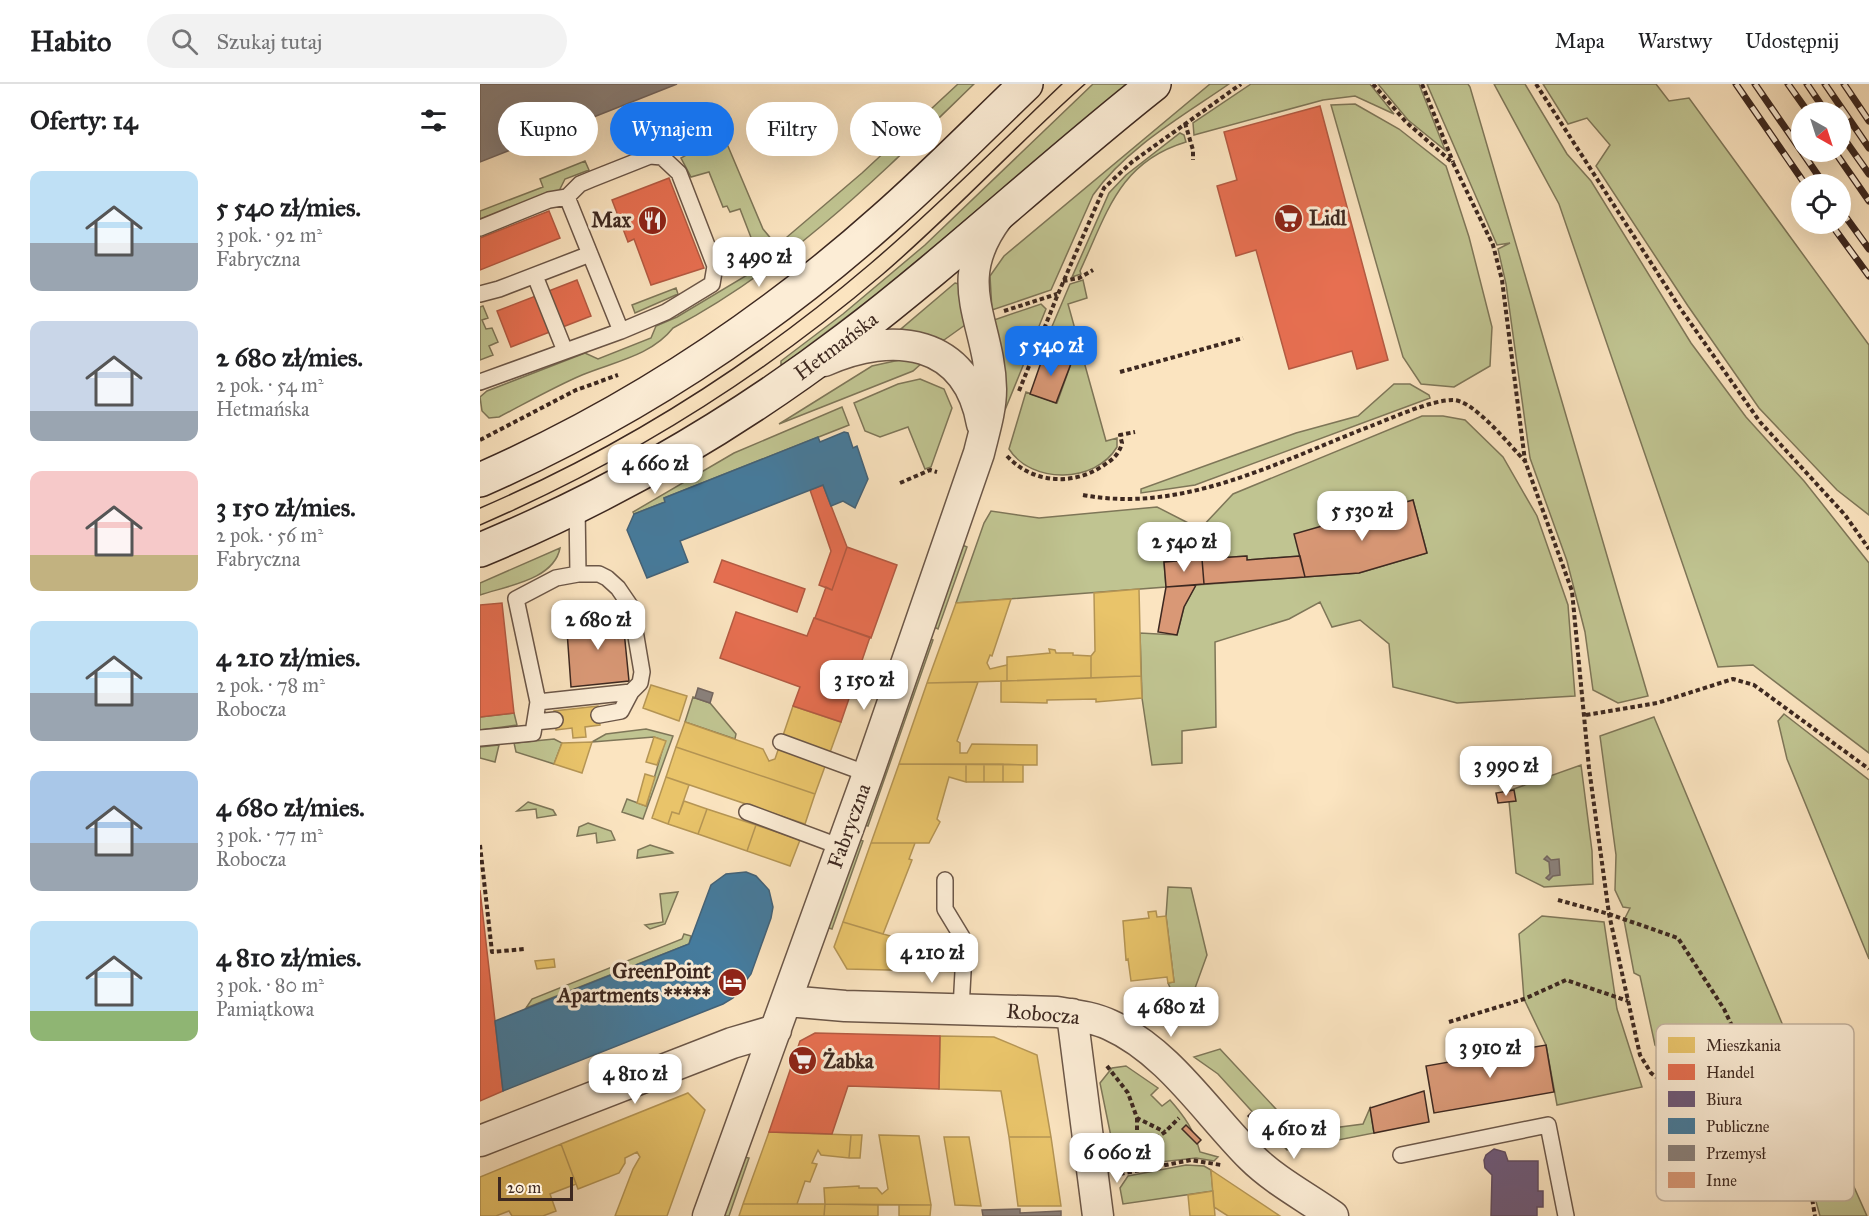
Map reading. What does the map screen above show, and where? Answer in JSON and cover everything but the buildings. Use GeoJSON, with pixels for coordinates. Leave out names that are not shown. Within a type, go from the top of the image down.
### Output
{"type":"FeatureCollection","features":[{"type":"Feature","properties":{"kind":"main road"},"geometry":{"type":"LineString","coordinates":[[482,472],[607,417],[697,362],[763,317],[885,218],[1026,84]]}},
{"type":"Feature","properties":{"kind":"main road","name":"Hetmańska"},"geometry":{"type":"LineString","coordinates":[[480,550],[577,506],[668,458],[796,376],[882,312],[1154,84]]}},
{"type":"Feature","properties":{"kind":"street","name":"Fabryczna"},"geometry":{"type":"LineString","coordinates":[[708,1216],[967,493],[992,442],[991,388],[972,282],[985,239],[1003,209]]}},
{"type":"Feature","properties":{"kind":"street"},"geometry":{"type":"LineString","coordinates":[[796,376],[837,355],[870,345],[903,343],[917,346],[944,358],[973,390],[992,442]]}},
{"type":"Feature","properties":{"kind":"street","name":"Robocza"},"geometry":{"type":"LineString","coordinates":[[787,1000],[845,1006],[1072,1014],[1109,1024],[1139,1043],[1176,1077],[1256,1161],[1333,1216]]}},
{"type":"Feature","properties":{"kind":"street"},"geometry":{"type":"LineString","coordinates":[[1072,1014],[1098,1216]]}},
{"type":"Feature","properties":{"kind":"street"},"geometry":{"type":"LineString","coordinates":[[480,1141],[732,1043],[776,1030]]}},
{"type":"Feature","properties":{"kind":"lane"},"geometry":{"type":"LineString","coordinates":[[480,228],[549,200],[567,197],[580,184],[650,156],[668,161],[680,173],[715,266],[712,284],[666,312],[621,331],[480,382]]}},
{"type":"Feature","properties":{"kind":"lane"},"geometry":{"type":"LineString","coordinates":[[567,197],[621,331]]}},
{"type":"Feature","properties":{"kind":"lane"},"geometry":{"type":"LineString","coordinates":[[480,294],[535,276],[590,254]]}},
{"type":"Feature","properties":{"kind":"lane"},"geometry":{"type":"LineString","coordinates":[[535,276],[565,351]]}},
{"type":"Feature","properties":{"kind":"lane"},"geometry":{"type":"LineString","coordinates":[[577,506],[578,574]]}},
{"type":"Feature","properties":{"kind":"lane"},"geometry":{"type":"LineString","coordinates":[[480,738],[532,732],[538,702],[516,599],[556,578],[578,574],[600,574],[618,588],[631,607],[642,672],[640,683],[630,692],[621,711],[599,715]]}},
{"type":"Feature","properties":{"kind":"lane"},"geometry":{"type":"LineString","coordinates":[[538,702],[630,692]]}},
{"type":"Feature","properties":{"kind":"lane"},"geometry":{"type":"LineString","coordinates":[[535,722],[555,720]]}},
{"type":"Feature","properties":{"kind":"lane"},"geometry":{"type":"LineString","coordinates":[[781,742],[868,774]]}},
{"type":"Feature","properties":{"kind":"lane"},"geometry":{"type":"LineString","coordinates":[[747,812],[841,847]]}},
{"type":"Feature","properties":{"kind":"lane"},"geometry":{"type":"LineString","coordinates":[[945,880],[945,909],[962,937]]}},
{"type":"Feature","properties":{"kind":"lane"},"geometry":{"type":"LineString","coordinates":[[961,1009],[963,972]]}},
{"type":"Feature","properties":{"kind":"lane"},"geometry":{"type":"LineString","coordinates":[[1401,1155],[1548,1125],[1566,1216]]}},
{"type":"Feature","properties":{"kind":"path"},"geometry":{"type":"LineString","coordinates":[[1017,397],[1104,188],[1132,162],[1240,84]]}},
{"type":"Feature","properties":{"kind":"path"},"geometry":{"type":"LineString","coordinates":[[1373,84],[1406,122],[1454,163]]}},
{"type":"Feature","properties":{"kind":"path"},"geometry":{"type":"LineString","coordinates":[[1422,84],[1454,163],[1493,244],[1502,280],[1525,461],[1572,591],[1586,715],[1589,768],[1609,914],[1641,1055],[1651,1073],[1656,1077]]}},
{"type":"Feature","properties":{"kind":"path"},"geometry":{"type":"LineString","coordinates":[[1536,84],[1680,308],[1760,422],[1845,515],[1869,549]]}},
{"type":"Feature","properties":{"kind":"path"},"geometry":{"type":"LineString","coordinates":[[1185,123],[1193,150],[1193,160]]}},
{"type":"Feature","properties":{"kind":"path"},"geometry":{"type":"LineString","coordinates":[[1064,281],[1079,278],[1093,270]]}},
{"type":"Feature","properties":{"kind":"path"},"geometry":{"type":"LineString","coordinates":[[1120,372],[1243,338]]}},
{"type":"Feature","properties":{"kind":"path"},"geometry":{"type":"LineString","coordinates":[[480,440],[576,390],[628,371]]}},
{"type":"Feature","properties":{"kind":"path"},"geometry":{"type":"LineString","coordinates":[[1083,495],[1112,501],[1199,492],[1413,410],[1454,400],[1468,405],[1525,461]]}},
{"type":"Feature","properties":{"kind":"path"},"geometry":{"type":"LineString","coordinates":[[992,442],[1012,462],[1038,476],[1061,481],[1082,477],[1113,459],[1122,443],[1120,435],[1136,432]]}},
{"type":"Feature","properties":{"kind":"path"},"geometry":{"type":"LineString","coordinates":[[900,483],[930,471],[937,472]]}},
{"type":"Feature","properties":{"kind":"path"},"geometry":{"type":"LineString","coordinates":[[1586,715],[1657,703],[1733,679],[1754,685],[1869,769]]}},
{"type":"Feature","properties":{"kind":"path"},"geometry":{"type":"LineString","coordinates":[[480,844],[492,952],[524,949]]}},
{"type":"Feature","properties":{"kind":"path"},"geometry":{"type":"LineString","coordinates":[[1558,900],[1609,914],[1678,938],[1724,1009],[1731,1024]]}},
{"type":"Feature","properties":{"kind":"path"},"geometry":{"type":"LineString","coordinates":[[1449,1022],[1524,999],[1566,980],[1628,1001]]}},
{"type":"Feature","properties":{"kind":"path"},"geometry":{"type":"LineString","coordinates":[[1104,1063],[1128,1093],[1137,1118],[1137,1153]]}},
{"type":"Feature","properties":{"kind":"path"},"geometry":{"type":"LineString","coordinates":[[1114,1165],[1137,1153],[1165,1132],[1184,1113]]}},
{"type":"Feature","properties":{"kind":"path"},"geometry":{"type":"LineString","coordinates":[[1137,1118],[1165,1132]]}},
{"type":"Feature","properties":{"kind":"path"},"geometry":{"type":"LineString","coordinates":[[1116,1175],[1191,1160],[1223,1166]]}},
{"type":"Feature","properties":{"kind":"path"},"geometry":{"type":"LineString","coordinates":[[1813,1201],[1815,1216]]}},
{"type":"Feature","properties":{"kind":"green space"},"geometry":{"type":"Polygon","coordinates":[[[958,84],[974,84],[942,115],[942,102],[939,102],[958,84]]]}},
{"type":"Feature","properties":{"kind":"green space"},"geometry":{"type":"Polygon","coordinates":[[[1093,84],[1127,84],[881,291],[781,366],[781,361],[843,314],[925,245],[1093,84]]]}},
{"type":"Feature","properties":{"kind":"green space"},"geometry":{"type":"Polygon","coordinates":[[[1210,84],[1229,84],[1156,134],[1106,178],[1093,195],[1051,290],[992,310],[990,276],[1004,256],[1210,84]]]}},
{"type":"Feature","properties":{"kind":"green space"},"geometry":{"type":"Polygon","coordinates":[[[1251,84],[1370,84],[1394,114],[1355,96],[1323,100],[1194,135],[1193,123],[1251,84]]]}},
{"type":"Feature","properties":{"kind":"green space"},"geometry":{"type":"Polygon","coordinates":[[[1378,84],[1419,84],[1445,150],[1408,120],[1378,84]]]}},
{"type":"Feature","properties":{"kind":"green space"},"geometry":{"type":"Polygon","coordinates":[[[1427,84],[1468,84],[1470,87],[1648,696],[1618,703],[1593,690],[1585,632],[1567,561],[1530,458],[1506,284],[1498,249],[1510,243],[1497,245],[1427,84]]]}},
{"type":"Feature","properties":{"kind":"green space"},"geometry":{"type":"Polygon","coordinates":[[[1494,84],[1525,84],[1567,154],[1591,181],[1691,343],[1746,417],[1804,481],[1869,563],[1869,753],[1753,665],[1718,667],[1559,204],[1494,84]]]}},
{"type":"Feature","properties":{"kind":"green space"},"geometry":{"type":"Polygon","coordinates":[[[1543,84],[1656,84],[1669,101],[1689,98],[1869,345],[1869,515],[1837,490],[1759,408],[1688,306],[1596,166],[1610,145],[1587,118],[1568,124],[1543,84]]]}},
{"type":"Feature","properties":{"kind":"green space"},"geometry":{"type":"Polygon","coordinates":[[[1355,104],[1399,129],[1446,166],[1469,237],[1492,327],[1490,366],[1454,387],[1421,384],[1403,357],[1331,105],[1355,104]]]}},
{"type":"Feature","properties":{"kind":"green space"},"geometry":{"type":"Polygon","coordinates":[[[1180,133],[1184,135],[1186,142],[1163,151],[1145,162],[1118,192],[1080,271],[1081,274],[1072,277],[1109,193],[1126,175],[1180,133]]]}},
{"type":"Feature","properties":{"kind":"green space"},"geometry":{"type":"Polygon","coordinates":[[[685,156],[732,156],[763,229],[773,241],[780,243],[880,156],[900,156],[795,248],[715,304],[673,328],[664,338],[643,352],[594,370],[499,417],[489,418],[482,411],[480,397],[487,391],[585,353],[598,359],[651,338],[656,326],[677,317],[749,274],[743,258],[757,253],[740,209],[730,212],[727,206],[723,207],[709,172],[691,177],[681,158],[685,156]]]}},
{"type":"Feature","properties":{"kind":"green space"},"geometry":{"type":"Polygon","coordinates":[[[585,161],[589,170],[565,179],[559,191],[480,219],[480,211],[543,187],[540,179],[585,161]]]}},
{"type":"Feature","properties":{"kind":"green space"},"geometry":{"type":"Polygon","coordinates":[[[1083,280],[1087,298],[1068,304],[1106,441],[1117,438],[1117,447],[1107,459],[1094,468],[1079,473],[1047,474],[1032,469],[1009,449],[1026,392],[1057,403],[1072,361],[1042,350],[1070,284],[1083,280]]]}},
{"type":"Feature","properties":{"kind":"green space"},"geometry":{"type":"Polygon","coordinates":[[[955,283],[959,284],[965,325],[944,340],[901,329],[955,283]]]}},
{"type":"Feature","properties":{"kind":"green space"},"geometry":{"type":"Polygon","coordinates":[[[676,288],[678,294],[635,313],[632,305],[676,288]]]}},
{"type":"Feature","properties":{"kind":"green space"},"geometry":{"type":"Polygon","coordinates":[[[1041,304],[1046,309],[1005,410],[1004,366],[994,320],[1041,304]]]}},
{"type":"Feature","properties":{"kind":"green space"},"geometry":{"type":"Polygon","coordinates":[[[483,306],[488,318],[482,320],[486,329],[492,328],[498,342],[489,346],[493,355],[480,360],[480,307],[483,306]]]}},
{"type":"Feature","properties":{"kind":"green space"},"geometry":{"type":"Polygon","coordinates":[[[904,359],[922,363],[913,371],[779,424],[872,366],[904,359]]]}},
{"type":"Feature","properties":{"kind":"green space"},"geometry":{"type":"Polygon","coordinates":[[[920,379],[944,389],[952,408],[931,467],[925,469],[908,427],[880,437],[865,431],[854,403],[898,384],[920,379]]]}},
{"type":"Feature","properties":{"kind":"green space"},"geometry":{"type":"Polygon","coordinates":[[[1394,384],[1410,384],[1429,395],[1430,398],[1195,485],[1141,493],[1141,489],[1296,433],[1358,416],[1394,384]]]}},
{"type":"Feature","properties":{"kind":"green space"},"geometry":{"type":"Polygon","coordinates":[[[842,407],[849,425],[664,498],[665,502],[634,514],[633,512],[734,453],[842,407]]]}},
{"type":"Feature","properties":{"kind":"green space"},"geometry":{"type":"Polygon","coordinates":[[[1422,416],[1443,416],[1465,420],[1503,457],[1537,516],[1568,605],[1575,696],[1457,703],[1393,687],[1389,644],[1360,620],[1332,627],[1320,602],[1289,619],[1215,642],[1216,727],[1182,731],[1182,763],[1152,765],[1142,698],[1140,633],[1177,635],[1184,607],[1196,585],[1359,573],[1427,553],[1413,500],[1300,556],[1247,560],[1246,556],[1164,562],[1166,587],[956,603],[984,523],[991,511],[1039,518],[1157,507],[1200,529],[1233,494],[1422,416]]]}},
{"type":"Feature","properties":{"kind":"green space"},"geometry":{"type":"Polygon","coordinates":[[[962,545],[967,547],[938,629],[932,626],[962,545]]]}},
{"type":"Feature","properties":{"kind":"green space"},"geometry":{"type":"Polygon","coordinates":[[[560,548],[549,568],[539,575],[480,595],[480,583],[560,548]]]}},
{"type":"Feature","properties":{"kind":"green space"},"geometry":{"type":"Polygon","coordinates":[[[927,638],[933,640],[868,826],[862,824],[927,638]]]}},
{"type":"Feature","properties":{"kind":"green space"},"geometry":{"type":"Polygon","coordinates":[[[693,697],[710,703],[736,734],[735,739],[685,722],[693,697]]]}},
{"type":"Feature","properties":{"kind":"green space"},"geometry":{"type":"Polygon","coordinates":[[[514,713],[517,725],[480,730],[480,717],[514,713]]]}},
{"type":"Feature","properties":{"kind":"green space"},"geometry":{"type":"Polygon","coordinates":[[[1784,714],[1869,780],[1869,959],[1787,759],[1778,721],[1784,714]]]}},
{"type":"Feature","properties":{"kind":"green space"},"geometry":{"type":"Polygon","coordinates":[[[1654,717],[1782,1024],[1656,1024],[1655,1045],[1640,976],[1634,973],[1624,920],[1630,908],[1623,907],[1615,890],[1616,855],[1600,736],[1654,717]]]}},
{"type":"Feature","properties":{"kind":"green space"},"geometry":{"type":"Polygon","coordinates":[[[646,729],[673,736],[643,819],[622,812],[627,799],[646,806],[665,741],[654,737],[592,742],[606,734],[646,729]]]}},
{"type":"Feature","properties":{"kind":"green space"},"geometry":{"type":"Polygon","coordinates":[[[554,739],[562,743],[554,764],[516,752],[514,743],[554,739]]]}},
{"type":"Feature","properties":{"kind":"green space"},"geometry":{"type":"Polygon","coordinates":[[[499,745],[495,762],[480,758],[480,747],[499,745]]]}},
{"type":"Feature","properties":{"kind":"green space"},"geometry":{"type":"Polygon","coordinates":[[[1581,765],[1592,851],[1593,884],[1544,887],[1516,873],[1508,791],[1581,765]]]}},
{"type":"Feature","properties":{"kind":"green space"},"geometry":{"type":"Polygon","coordinates":[[[528,802],[553,810],[556,815],[537,818],[536,809],[517,811],[528,802]]]}},
{"type":"Feature","properties":{"kind":"green space"},"geometry":{"type":"Polygon","coordinates":[[[588,823],[611,831],[615,840],[597,843],[596,833],[577,836],[579,827],[588,823]]]}},
{"type":"Feature","properties":{"kind":"green space"},"geometry":{"type":"Polygon","coordinates":[[[857,839],[863,841],[832,929],[826,927],[857,839]]]}},
{"type":"Feature","properties":{"kind":"green space"},"geometry":{"type":"Polygon","coordinates":[[[650,845],[673,853],[637,858],[638,850],[650,845]]]}},
{"type":"Feature","properties":{"kind":"green space"},"geometry":{"type":"Polygon","coordinates":[[[1168,887],[1191,888],[1207,955],[1190,1002],[1179,1007],[1168,983],[1174,982],[1166,916],[1168,887]]]}},
{"type":"Feature","properties":{"kind":"green space"},"geometry":{"type":"Polygon","coordinates":[[[678,892],[665,924],[650,929],[645,925],[663,922],[660,894],[678,892]]]}},
{"type":"Feature","properties":{"kind":"green space"},"geometry":{"type":"Polygon","coordinates":[[[1542,916],[1604,922],[1617,1009],[1642,1087],[1557,1105],[1546,1045],[1524,999],[1519,934],[1542,916]]]}},
{"type":"Feature","properties":{"kind":"green space"},"geometry":{"type":"Polygon","coordinates":[[[684,934],[691,936],[689,944],[526,1008],[532,999],[682,939],[684,934]]]}},
{"type":"Feature","properties":{"kind":"green space"},"geometry":{"type":"Polygon","coordinates":[[[1220,1049],[1289,1123],[1325,1129],[1363,1124],[1370,1108],[1374,1133],[1287,1150],[1218,1074],[1194,1057],[1220,1049]]]}},
{"type":"Feature","properties":{"kind":"green space"},"geometry":{"type":"Polygon","coordinates":[[[1126,1066],[1158,1088],[1151,1095],[1162,1106],[1170,1100],[1188,1124],[1200,1152],[1218,1157],[1214,1161],[1196,1158],[1160,1162],[1159,1156],[1117,1166],[1100,1083],[1112,1068],[1126,1066]]]}},
{"type":"Feature","properties":{"kind":"green space"},"geometry":{"type":"Polygon","coordinates":[[[744,1157],[749,1158],[729,1216],[723,1216],[744,1157]]]}},
{"type":"Feature","properties":{"kind":"green space"},"geometry":{"type":"Polygon","coordinates":[[[1186,1165],[1204,1166],[1211,1170],[1213,1191],[1123,1204],[1120,1188],[1128,1176],[1186,1165]]]}},
{"type":"Feature","properties":{"kind":"green space"},"geometry":{"type":"Polygon","coordinates":[[[1854,1187],[1867,1216],[1820,1216],[1816,1201],[1854,1201],[1854,1187]]]}},
{"type":"Feature","properties":{"kind":"tram line"},"geometry":{"type":"LineString","coordinates":[[480,508],[533,484],[635,430],[684,401],[780,336],[895,242],[1062,84]]}},
{"type":"Feature","properties":{"kind":"tram line"},"geometry":{"type":"LineString","coordinates":[[480,525],[588,474],[640,445],[741,382],[790,348],[909,251],[1085,84]]}},
{"type":"Feature","properties":{"kind":"railway"},"geometry":{"type":"LineString","coordinates":[[1736,84],[1798,174]]}},
{"type":"Feature","properties":{"kind":"railway"},"geometry":{"type":"LineString","coordinates":[[1755,84],[1817,174]]}},
{"type":"Feature","properties":{"kind":"railway"},"geometry":{"type":"LineString","coordinates":[[1788,84],[1801,102]]}},
{"type":"Feature","properties":{"kind":"railway"},"geometry":{"type":"LineString","coordinates":[[1807,84],[1819,102]]}},
{"type":"Feature","properties":{"kind":"railway"},"geometry":{"type":"LineString","coordinates":[[1825,84],[1869,148]]}},
{"type":"Feature","properties":{"kind":"railway"},"geometry":{"type":"LineString","coordinates":[[1844,84],[1869,121]]}},
{"type":"Feature","properties":{"kind":"railway"},"geometry":{"type":"LineString","coordinates":[[1851,149],[1869,174]]}},
{"type":"Feature","properties":{"kind":"railway"},"geometry":{"type":"LineString","coordinates":[[1842,162],[1869,201]]}},
{"type":"Feature","properties":{"kind":"railway"},"geometry":{"type":"LineString","coordinates":[[1851,224],[1869,249]]}},
{"type":"Feature","properties":{"kind":"railway"},"geometry":{"type":"LineString","coordinates":[[1838,234],[1869,276]]}},
{"type":"Feature","properties":{"kind":"place","name":"Lidl"},"geometry":{"type":"Point","coordinates":[1288,218]}},
{"type":"Feature","properties":{"kind":"place","name":"Max"},"geometry":{"type":"Point","coordinates":[652,220]}},
{"type":"Feature","properties":{"kind":"place","name":"GreenPoint Apartments *****"},"geometry":{"type":"Point","coordinates":[732,983]}},
{"type":"Feature","properties":{"kind":"place","name":"Żabka"},"geometry":{"type":"Point","coordinates":[802,1061]}}]}
